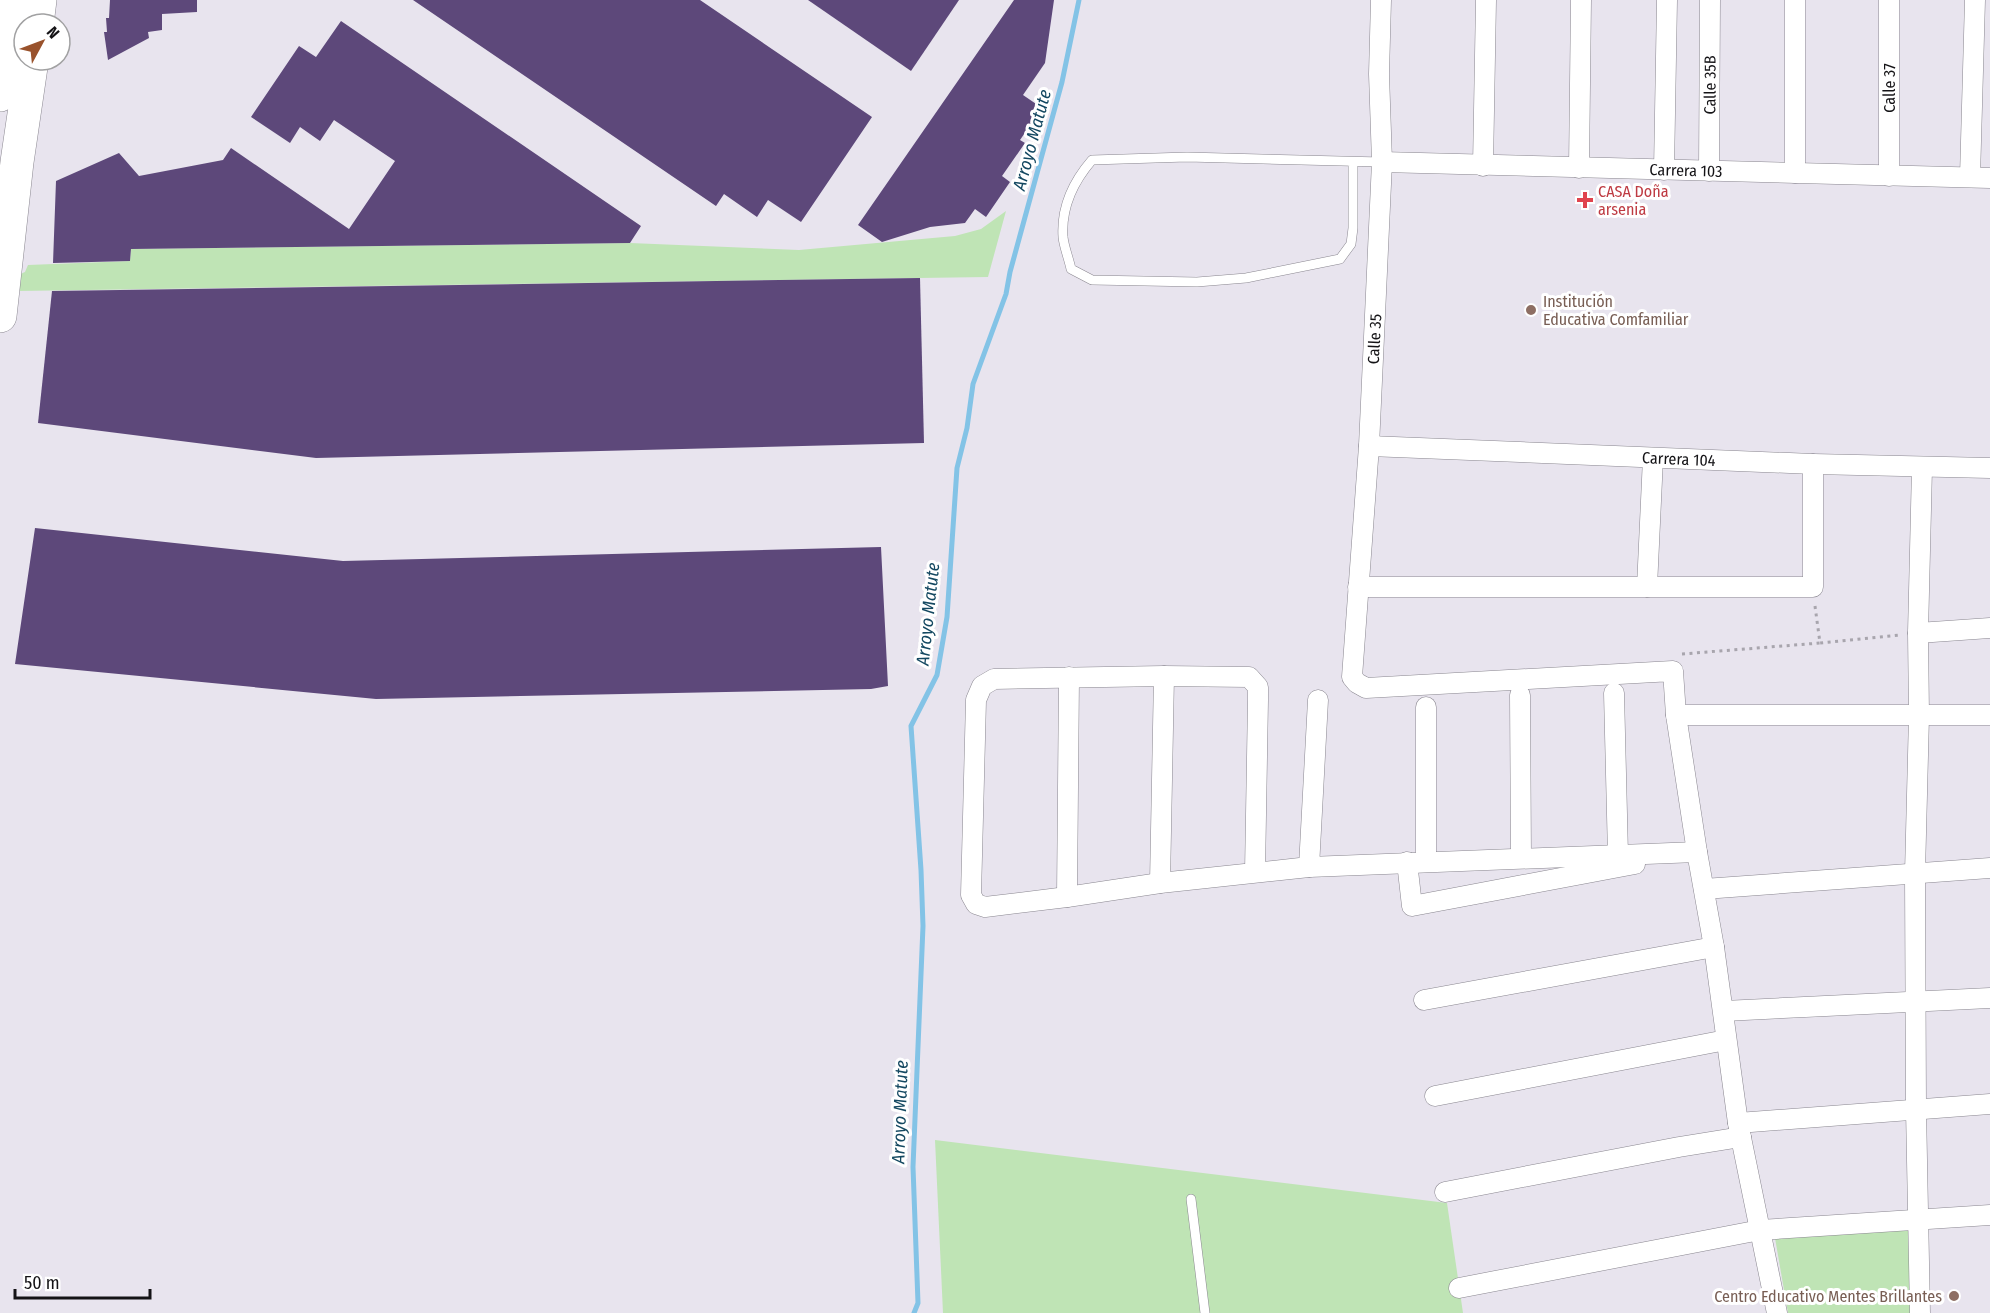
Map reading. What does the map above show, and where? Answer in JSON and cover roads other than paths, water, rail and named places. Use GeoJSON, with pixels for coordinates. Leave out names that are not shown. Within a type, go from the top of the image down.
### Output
{"type":"FeatureCollection","features":[{"type":"Feature","properties":{"kind":"highway"},"geometry":{"type":"LineString","coordinates":[[0,95],[12,0]]}},
{"type":"Feature","properties":{"kind":"highway"},"geometry":{"type":"LineString","coordinates":[[0,316],[17,162],[30,72]]}},
{"type":"Feature","properties":{"kind":"street","name":"Calle 35"},"geometry":{"type":"LineString","coordinates":[[1381,0],[1379,74],[1382,162],[1369,446],[1352,677],[1366,688],[1674,671],[1676,715]]}},
{"type":"Feature","properties":{"kind":"street"},"geometry":{"type":"LineString","coordinates":[[1483,166],[1486,0]]}},
{"type":"Feature","properties":{"kind":"street"},"geometry":{"type":"LineString","coordinates":[[1579,168],[1581,0]]}},
{"type":"Feature","properties":{"kind":"street"},"geometry":{"type":"LineString","coordinates":[[1664,170],[1667,0]]}},
{"type":"Feature","properties":{"kind":"street","name":"Calle 35B"},"geometry":{"type":"LineString","coordinates":[[1709,171],[1710,0]]}},
{"type":"Feature","properties":{"kind":"street"},"geometry":{"type":"LineString","coordinates":[[1795,0],[1795,173]]}},
{"type":"Feature","properties":{"kind":"street","name":"Calle 37"},"geometry":{"type":"LineString","coordinates":[[1889,0],[1889,176]]}},
{"type":"Feature","properties":{"kind":"street"},"geometry":{"type":"LineString","coordinates":[[1970,177],[1975,0]]}},
{"type":"Feature","properties":{"kind":"street","name":"Carrera 103"},"geometry":{"type":"LineString","coordinates":[[1382,162],[1990,178]]}},
{"type":"Feature","properties":{"kind":"street","name":"Carrera 104"},"geometry":{"type":"LineString","coordinates":[[1369,446],[1922,468],[1990,468]]}},
{"type":"Feature","properties":{"kind":"street"},"geometry":{"type":"LineString","coordinates":[[1647,587],[1653,458]]}},
{"type":"Feature","properties":{"kind":"street"},"geometry":{"type":"LineString","coordinates":[[1358,587],[1813,587],[1813,464]]}},
{"type":"Feature","properties":{"kind":"street"},"geometry":{"type":"LineString","coordinates":[[1920,1313],[1915,873],[1922,468]]}},
{"type":"Feature","properties":{"kind":"street"},"geometry":{"type":"LineString","coordinates":[[1918,633],[1990,628]]}},
{"type":"Feature","properties":{"kind":"street"},"geometry":{"type":"LineString","coordinates":[[1160,883],[1164,676]]}},
{"type":"Feature","properties":{"kind":"street"},"geometry":{"type":"LineString","coordinates":[[1067,897],[1069,677]]}},
{"type":"Feature","properties":{"kind":"street"},"geometry":{"type":"LineString","coordinates":[[1255,872],[1258,687],[1249,677],[994,679],[982,686],[976,700],[971,895],[976,904],[985,907],[1160,883],[1310,867],[1697,852]]}},
{"type":"Feature","properties":{"kind":"street"},"geometry":{"type":"LineString","coordinates":[[1614,693],[1618,855]]}},
{"type":"Feature","properties":{"kind":"street"},"geometry":{"type":"LineString","coordinates":[[1520,695],[1521,858]]}},
{"type":"Feature","properties":{"kind":"street"},"geometry":{"type":"LineString","coordinates":[[1310,867],[1318,700]]}},
{"type":"Feature","properties":{"kind":"street"},"geometry":{"type":"LineString","coordinates":[[1426,707],[1426,862]]}},
{"type":"Feature","properties":{"kind":"street"},"geometry":{"type":"LineString","coordinates":[[1777,1313],[1740,1130],[1726,1040],[1724,1011],[1676,715],[1990,715]]}},
{"type":"Feature","properties":{"kind":"street"},"geometry":{"type":"LineString","coordinates":[[1407,862],[1412,906],[1697,852]]}},
{"type":"Feature","properties":{"kind":"street"},"geometry":{"type":"LineString","coordinates":[[1704,889],[1990,868]]}},
{"type":"Feature","properties":{"kind":"street"},"geometry":{"type":"LineString","coordinates":[[1424,1000],[1714,947]]}},
{"type":"Feature","properties":{"kind":"street"},"geometry":{"type":"LineString","coordinates":[[1724,1011],[1990,998]]}},
{"type":"Feature","properties":{"kind":"street"},"geometry":{"type":"LineString","coordinates":[[1435,1096],[1726,1040]]}},
{"type":"Feature","properties":{"kind":"street"},"geometry":{"type":"LineString","coordinates":[[1445,1192],[1679,1147],[1740,1130],[1916,1109],[1990,1104]]}},
{"type":"Feature","properties":{"kind":"street"},"geometry":{"type":"LineString","coordinates":[[1459,1288],[1760,1230],[1990,1215]]}},
{"type":"Feature","properties":{"kind":"lane"},"geometry":{"type":"LineString","coordinates":[[1353,162],[1351,244],[1340,259],[1246,278],[1197,282],[1092,280],[1071,268],[1063,237],[1066,202],[1074,184],[1092,160],[1187,157],[1382,162]]}},
{"type":"Feature","properties":{"kind":"lane"},"geometry":{"type":"LineString","coordinates":[[1191,1199],[1206,1313]]}},
{"type":"Feature","properties":{"kind":"waterway","name":"Arroyo Matute"},"geometry":{"type":"LineString","coordinates":[[914,1313],[918,1303],[913,1167],[923,926],[911,726],[937,675],[947,617],[957,468],[967,428],[973,384],[1006,294],[1062,82],[1079,0]]}},
{"type":"Feature","properties":{"kind":"place","name":"CASA Doña arsenia"},"geometry":{"type":"Point","coordinates":[1585,200]}},
{"type":"Feature","properties":{"kind":"place","name":"Institución Educativa Comfamiliar"},"geometry":{"type":"Point","coordinates":[1531,310]}},
{"type":"Feature","properties":{"kind":"place","name":"Centro Educativo Mentes Brillantes"},"geometry":{"type":"Point","coordinates":[1954,1296]}}]}
